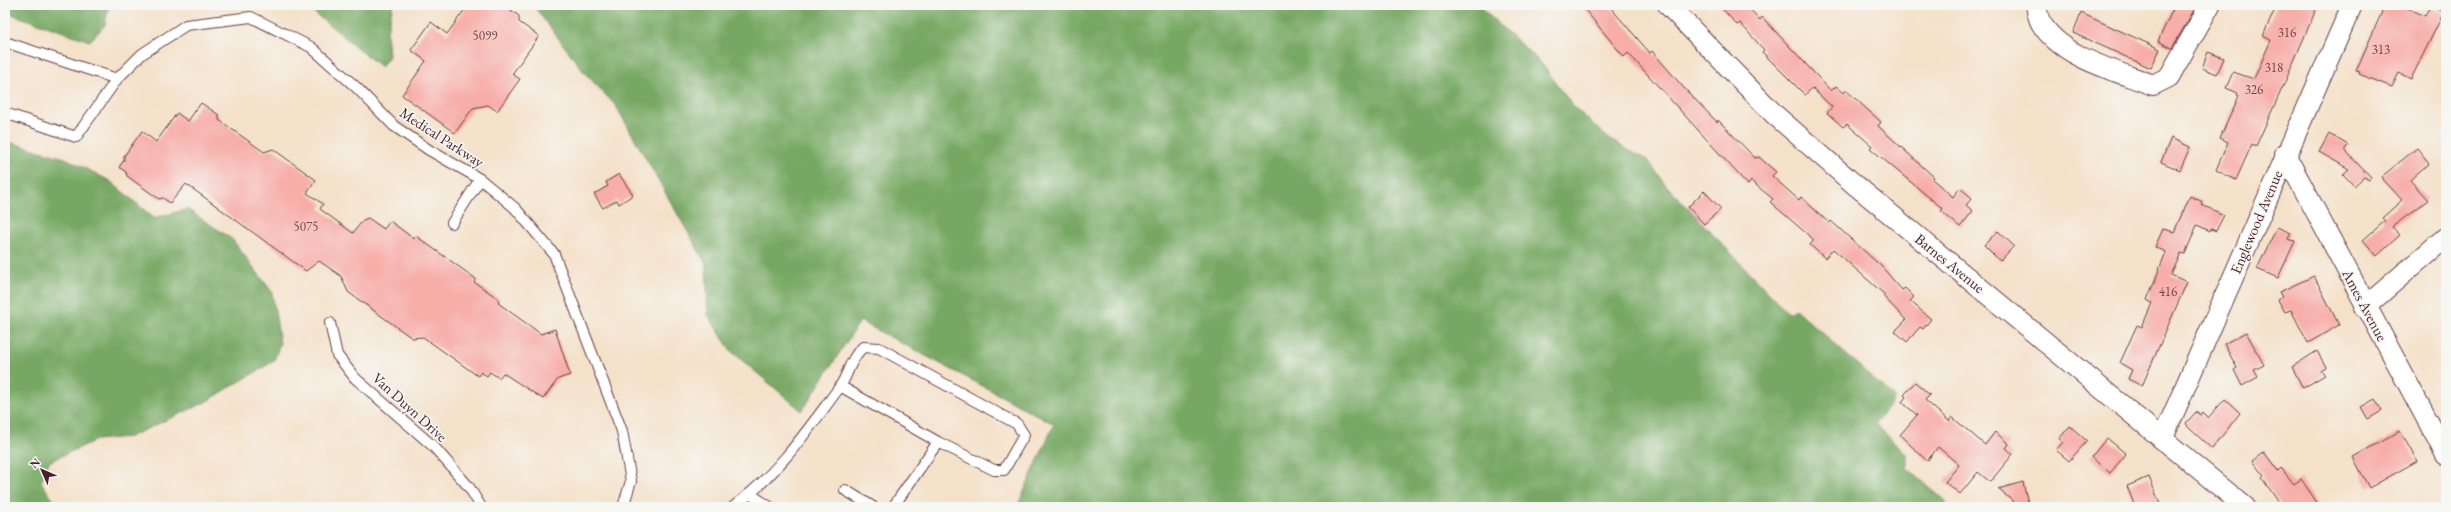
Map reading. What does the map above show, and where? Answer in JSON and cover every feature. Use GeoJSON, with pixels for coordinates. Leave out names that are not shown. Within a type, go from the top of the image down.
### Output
{"type":"FeatureCollection","features":[{"type":"Feature","properties":{"kind":"street","name":"Barnes Avenue"},"geometry":{"type":"LineString","coordinates":[[1668,5],[1775,115],[1854,184],[2162,440],[2245,507]]}},
{"type":"Feature","properties":{"kind":"street"},"geometry":{"type":"LineString","coordinates":[[2036,5],[2040,22],[2056,41],[2069,51],[2153,86],[2169,77],[2210,5]]}},
{"type":"Feature","properties":{"kind":"street","name":"Englewood Avenue"},"geometry":{"type":"LineString","coordinates":[[2162,440],[2352,5]]}},
{"type":"Feature","properties":{"kind":"street","name":"Ames Avenue"},"geometry":{"type":"LineString","coordinates":[[2286,154],[2365,307],[2446,456]]}},
{"type":"Feature","properties":{"kind":"street"},"geometry":{"type":"LineString","coordinates":[[2365,307],[2446,237]]}},
{"type":"Feature","properties":{"kind":"lane","name":"Medical Parkway"},"geometry":{"type":"LineString","coordinates":[[5,112],[76,137],[117,79],[142,54],[186,25],[251,17],[311,47],[357,88],[394,126],[429,150],[480,179],[515,208],[554,254],[622,431],[631,481],[623,507]]}},
{"type":"Feature","properties":{"kind":"lane"},"geometry":{"type":"LineString","coordinates":[[5,42],[117,79]]}},
{"type":"Feature","properties":{"kind":"lane"},"geometry":{"type":"LineString","coordinates":[[452,223],[480,179]]}},
{"type":"Feature","properties":{"kind":"lane","name":"Van Duyn Drive"},"geometry":{"type":"LineString","coordinates":[[330,323],[337,355],[355,378],[434,447],[469,487],[481,507]]}},
{"type":"Feature","properties":{"kind":"lane"},"geometry":{"type":"LineString","coordinates":[[733,507],[772,474],[840,386],[854,356],[863,347],[879,348],[1016,424],[1024,435],[1004,470],[994,470],[938,442],[840,386]]}},
{"type":"Feature","properties":{"kind":"lane"},"geometry":{"type":"LineString","coordinates":[[893,507],[938,442]]}},
{"type":"Feature","properties":{"kind":"lane"},"geometry":{"type":"LineString","coordinates":[[845,490],[873,507]]}},
{"type":"Feature","properties":{"kind":"lane"},"geometry":{"type":"LineString","coordinates":[[750,494],[770,507]]}},
{"type":"Feature","properties":{"kind":"green space"},"geometry":{"type":"Polygon","coordinates":[[[5,5],[109,5],[105,25],[90,41],[5,12],[5,5]]]}},
{"type":"Feature","properties":{"kind":"green space"},"geometry":{"type":"Polygon","coordinates":[[[298,5],[393,5],[387,31],[389,56],[381,67],[312,11],[298,5]]]}},
{"type":"Feature","properties":{"kind":"green space"},"geometry":{"type":"Polygon","coordinates":[[[533,5],[1478,5],[1542,64],[1572,105],[1610,140],[1647,160],[1666,185],[1788,313],[1795,309],[1895,398],[1875,424],[1907,454],[1907,468],[1944,500],[1947,507],[1017,507],[1054,424],[860,321],[802,411],[731,351],[708,315],[706,264],[616,106],[584,72],[533,5]]]}},
{"type":"Feature","properties":{"kind":"green space"},"geometry":{"type":"Polygon","coordinates":[[[5,141],[65,158],[110,181],[154,218],[187,209],[232,239],[272,292],[280,343],[274,361],[204,403],[129,437],[96,440],[49,462],[41,482],[58,507],[5,507],[5,141]]]}},
{"type":"Feature","properties":{"kind":"building"},"geometry":{"type":"Polygon","coordinates":[[[468,5],[504,5],[519,16],[519,22],[539,36],[512,74],[520,79],[497,111],[488,105],[473,108],[455,133],[402,95],[426,61],[411,50],[431,22],[447,34],[468,5]]]}},
{"type":"Feature","properties":{"kind":"building"},"geometry":{"type":"Polygon","coordinates":[[[1581,5],[1608,5],[1650,53],[1652,51],[1683,87],[1717,122],[1718,120],[1755,158],[1759,157],[1776,172],[1772,176],[1799,200],[1801,197],[1829,223],[1831,221],[1882,267],[1902,290],[1905,288],[1914,297],[1910,301],[1931,319],[1923,329],[1920,327],[1907,342],[1895,331],[1906,320],[1883,296],[1885,295],[1833,249],[1825,258],[1810,245],[1814,240],[1770,202],[1773,199],[1751,181],[1748,185],[1628,53],[1624,57],[1581,5]]]}},
{"type":"Feature","properties":{"kind":"building"},"geometry":{"type":"Polygon","coordinates":[[[1719,5],[1746,5],[1760,20],[1762,17],[1831,91],[1836,86],[1844,93],[1846,90],[1881,122],[1878,126],[1934,177],[1932,179],[1953,197],[1960,188],[1972,198],[1966,205],[1973,211],[1960,227],[1941,211],[1943,209],[1870,148],[1872,146],[1847,124],[1843,127],[1827,113],[1832,107],[1812,88],[1805,95],[1762,52],[1764,50],[1740,23],[1737,25],[1719,5]]]}},
{"type":"Feature","properties":{"kind":"building"},"geometry":{"type":"Polygon","coordinates":[[[2175,5],[2197,5],[2172,48],[2158,41],[2175,5]]]}},
{"type":"Feature","properties":{"kind":"building"},"geometry":{"type":"Polygon","coordinates":[[[2277,5],[2318,5],[2256,146],[2252,144],[2236,180],[2216,170],[2228,142],[2220,138],[2239,96],[2237,95],[2238,93],[2226,88],[2233,72],[2254,79],[2271,40],[2263,36],[2277,5]]]}},
{"type":"Feature","properties":{"kind":"building"},"geometry":{"type":"Polygon","coordinates":[[[2385,5],[2401,5],[2425,16],[2430,6],[2444,12],[2411,79],[2399,73],[2392,87],[2359,74],[2360,72],[2356,71],[2385,5]]]}},
{"type":"Feature","properties":{"kind":"building"},"geometry":{"type":"Polygon","coordinates":[[[2081,13],[2160,49],[2151,68],[2073,33],[2081,13]]]}},
{"type":"Feature","properties":{"kind":"building"},"geometry":{"type":"Polygon","coordinates":[[[2208,52],[2224,58],[2217,74],[2202,68],[2208,52]]]}},
{"type":"Feature","properties":{"kind":"building"},"geometry":{"type":"Polygon","coordinates":[[[201,103],[219,115],[219,120],[264,152],[273,149],[316,180],[307,193],[323,204],[320,209],[353,233],[363,220],[368,218],[384,229],[390,221],[414,239],[416,236],[476,279],[474,282],[499,299],[498,303],[541,334],[555,329],[570,375],[558,379],[543,399],[503,373],[499,378],[490,372],[487,376],[481,372],[478,376],[423,337],[412,338],[348,292],[341,276],[319,261],[306,271],[186,184],[170,203],[163,198],[159,199],[127,176],[126,172],[119,167],[124,160],[124,156],[142,131],[156,142],[177,113],[188,121],[201,103]]]}},
{"type":"Feature","properties":{"kind":"building"},"geometry":{"type":"Polygon","coordinates":[[[2329,134],[2348,145],[2345,150],[2371,178],[2369,180],[2364,177],[2354,186],[2343,174],[2349,169],[2319,152],[2329,134]]]}},
{"type":"Feature","properties":{"kind":"building"},"geometry":{"type":"Polygon","coordinates":[[[2171,138],[2190,147],[2180,170],[2161,162],[2171,138]]]}},
{"type":"Feature","properties":{"kind":"building"},"geometry":{"type":"Polygon","coordinates":[[[2417,148],[2429,163],[2410,180],[2428,200],[2392,227],[2400,235],[2377,256],[2363,240],[2385,221],[2382,218],[2402,200],[2381,177],[2417,148]]]}},
{"type":"Feature","properties":{"kind":"building"},"geometry":{"type":"Polygon","coordinates":[[[619,174],[633,195],[619,204],[617,200],[603,208],[594,194],[608,186],[606,182],[619,174]]]}},
{"type":"Feature","properties":{"kind":"building"},"geometry":{"type":"Polygon","coordinates":[[[1704,191],[1721,209],[1704,224],[1688,207],[1704,191]]]}},
{"type":"Feature","properties":{"kind":"building"},"geometry":{"type":"Polygon","coordinates":[[[2190,196],[2203,202],[2202,205],[2224,215],[2216,231],[2211,229],[2210,231],[2197,225],[2185,254],[2181,253],[2171,275],[2187,282],[2142,386],[2128,379],[2132,370],[2120,363],[2137,325],[2142,327],[2152,303],[2147,300],[2166,252],[2155,247],[2163,229],[2174,232],[2190,196]]]}},
{"type":"Feature","properties":{"kind":"building"},"geometry":{"type":"Polygon","coordinates":[[[2277,227],[2291,233],[2288,239],[2295,241],[2278,278],[2257,269],[2277,227]]]}},
{"type":"Feature","properties":{"kind":"building"},"geometry":{"type":"Polygon","coordinates":[[[1998,231],[2014,246],[2000,261],[1984,245],[1998,231]]]}},
{"type":"Feature","properties":{"kind":"building"},"geometry":{"type":"Polygon","coordinates":[[[2314,276],[2339,325],[2308,343],[2291,310],[2285,312],[2278,300],[2282,297],[2279,292],[2314,276]]]}},
{"type":"Feature","properties":{"kind":"building"},"geometry":{"type":"Polygon","coordinates":[[[2246,332],[2264,365],[2254,370],[2258,377],[2242,386],[2234,370],[2237,368],[2224,344],[2246,332]]]}},
{"type":"Feature","properties":{"kind":"building"},"geometry":{"type":"Polygon","coordinates":[[[2317,351],[2326,367],[2321,370],[2325,375],[2303,388],[2292,367],[2317,351]]]}},
{"type":"Feature","properties":{"kind":"building"},"geometry":{"type":"Polygon","coordinates":[[[1915,382],[1930,395],[1925,400],[1949,421],[1952,417],[1985,445],[1995,432],[2009,444],[2006,448],[2013,454],[1990,482],[1978,472],[1960,494],[1945,482],[1959,465],[1938,447],[1927,461],[1900,435],[1917,415],[1902,402],[1906,397],[1904,395],[1915,382]]]}},
{"type":"Feature","properties":{"kind":"building"},"geometry":{"type":"Polygon","coordinates":[[[2225,399],[2240,413],[2212,449],[2188,427],[2186,423],[2196,412],[2200,415],[2202,412],[2208,418],[2225,399]]]}},
{"type":"Feature","properties":{"kind":"building"},"geometry":{"type":"Polygon","coordinates":[[[2375,399],[2382,411],[2368,419],[2361,407],[2375,399]]]}},
{"type":"Feature","properties":{"kind":"building"},"geometry":{"type":"Polygon","coordinates":[[[2070,426],[2087,441],[2069,461],[2056,450],[2063,442],[2059,439],[2070,426]]]}},
{"type":"Feature","properties":{"kind":"building"},"geometry":{"type":"Polygon","coordinates":[[[2400,431],[2417,461],[2369,488],[2353,457],[2400,431]]]}},
{"type":"Feature","properties":{"kind":"building"},"geometry":{"type":"Polygon","coordinates":[[[2107,438],[2126,454],[2110,473],[2091,457],[2107,438]]]}},
{"type":"Feature","properties":{"kind":"building"},"geometry":{"type":"Polygon","coordinates":[[[2264,452],[2278,471],[2281,468],[2294,484],[2301,479],[2320,507],[2282,507],[2262,478],[2264,476],[2252,461],[2264,452]]]}},
{"type":"Feature","properties":{"kind":"building"},"geometry":{"type":"Polygon","coordinates":[[[2149,477],[2160,504],[2152,507],[2135,507],[2127,486],[2149,477]]]}},
{"type":"Feature","properties":{"kind":"building"},"geometry":{"type":"Polygon","coordinates":[[[2023,482],[2029,507],[2020,507],[1998,489],[2023,482]]]}}]}
